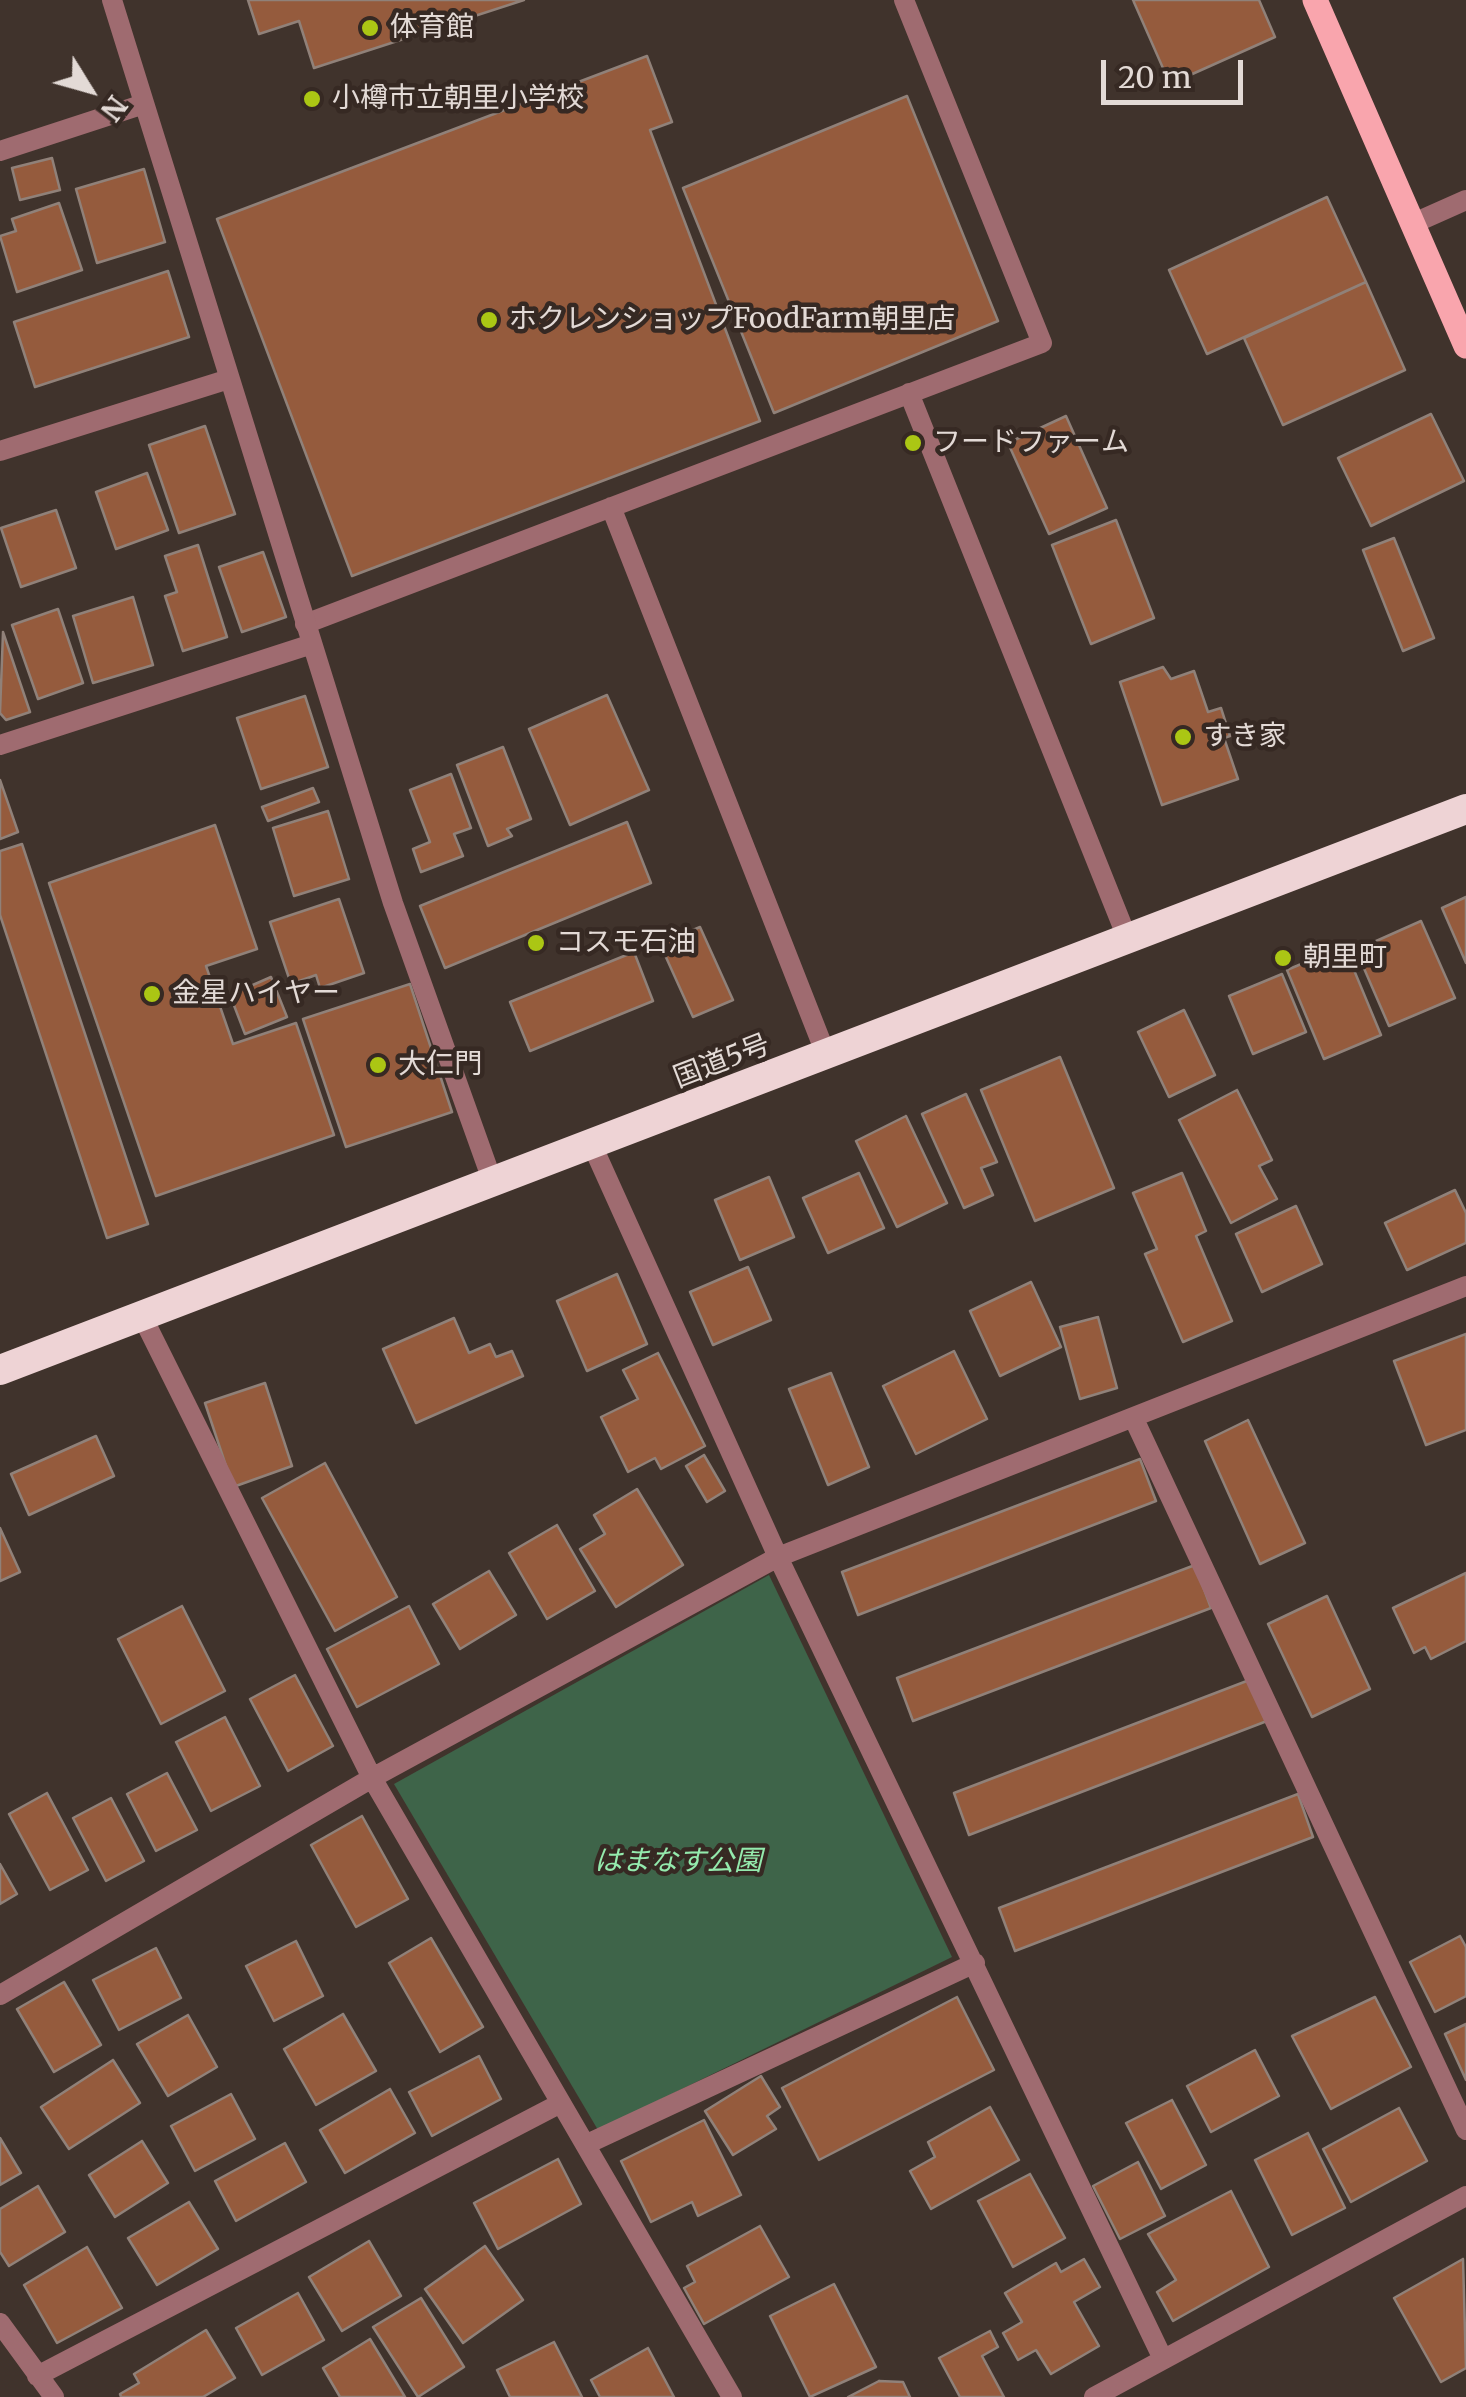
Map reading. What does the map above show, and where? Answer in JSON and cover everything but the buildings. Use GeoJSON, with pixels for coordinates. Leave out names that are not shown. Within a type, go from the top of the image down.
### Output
{"type":"FeatureCollection","features":[{"type":"Feature","properties":{"kind":"highway","name":"国道5号"},"geometry":{"type":"LineString","coordinates":[[0,1370],[492,1180],[827,1057],[1466,809]]}},
{"type":"Feature","properties":{"kind":"main road"},"geometry":{"type":"LineString","coordinates":[[1315,0],[1466,346]]}},
{"type":"Feature","properties":{"kind":"street"},"geometry":{"type":"LineString","coordinates":[[112,0],[393,903],[492,1180]]}},
{"type":"Feature","properties":{"kind":"street"},"geometry":{"type":"LineString","coordinates":[[0,746],[309,634],[611,507],[1042,343],[904,0]]}},
{"type":"Feature","properties":{"kind":"street"},"geometry":{"type":"LineString","coordinates":[[0,152],[144,104]]}},
{"type":"Feature","properties":{"kind":"street"},"geometry":{"type":"LineString","coordinates":[[1412,224],[1466,200]]}},
{"type":"Feature","properties":{"kind":"street"},"geometry":{"type":"LineString","coordinates":[[0,451],[229,379]]}},
{"type":"Feature","properties":{"kind":"street"},"geometry":{"type":"LineString","coordinates":[[909,393],[1128,940]]}},
{"type":"Feature","properties":{"kind":"street"},"geometry":{"type":"LineString","coordinates":[[611,507],[827,1057]]}},
{"type":"Feature","properties":{"kind":"street"},"geometry":{"type":"LineString","coordinates":[[593,1146],[778,1557],[1163,2359]]}},
{"type":"Feature","properties":{"kind":"street"},"geometry":{"type":"LineString","coordinates":[[0,1995],[372,1778],[778,1557],[1466,1286]]}},
{"type":"Feature","properties":{"kind":"street"},"geometry":{"type":"LineString","coordinates":[[141,1314],[372,1778],[732,2397]]}},
{"type":"Feature","properties":{"kind":"street"},"geometry":{"type":"LineString","coordinates":[[1134,1419],[1466,2130]]}},
{"type":"Feature","properties":{"kind":"street"},"geometry":{"type":"LineString","coordinates":[[588,2144],[974,1963]]}},
{"type":"Feature","properties":{"kind":"street"},"geometry":{"type":"LineString","coordinates":[[37,2376],[561,2103]]}},
{"type":"Feature","properties":{"kind":"street"},"geometry":{"type":"LineString","coordinates":[[1094,2397],[1466,2196]]}},
{"type":"Feature","properties":{"kind":"street"},"geometry":{"type":"LineString","coordinates":[[0,2323],[54,2397]]}},
{"type":"Feature","properties":{"kind":"green space","name":"はまなす公園"},"geometry":{"type":"Polygon","coordinates":[[[769,1575],[952,1957],[598,2130],[394,1784],[769,1575]]]}},
{"type":"Feature","properties":{"kind":"place","name":"体育館"},"geometry":{"type":"Point","coordinates":[370,28]}},
{"type":"Feature","properties":{"kind":"place","name":"小樽市立朝里小学校"},"geometry":{"type":"Point","coordinates":[312,99]}},
{"type":"Feature","properties":{"kind":"place","name":"ホクレンショップFoodFarm朝里店"},"geometry":{"type":"Point","coordinates":[489,320]}},
{"type":"Feature","properties":{"kind":"place","name":"フードファーム"},"geometry":{"type":"Point","coordinates":[913,443]}},
{"type":"Feature","properties":{"kind":"place","name":"すき家"},"geometry":{"type":"Point","coordinates":[1183,737]}},
{"type":"Feature","properties":{"kind":"place","name":"コスモ石油"},"geometry":{"type":"Point","coordinates":[536,943]}},
{"type":"Feature","properties":{"kind":"place","name":"朝里町"},"geometry":{"type":"Point","coordinates":[1283,958]}},
{"type":"Feature","properties":{"kind":"place","name":"金星ハイヤー"},"geometry":{"type":"Point","coordinates":[152,994]}},
{"type":"Feature","properties":{"kind":"place","name":"大仁門"},"geometry":{"type":"Point","coordinates":[378,1065]}}]}
